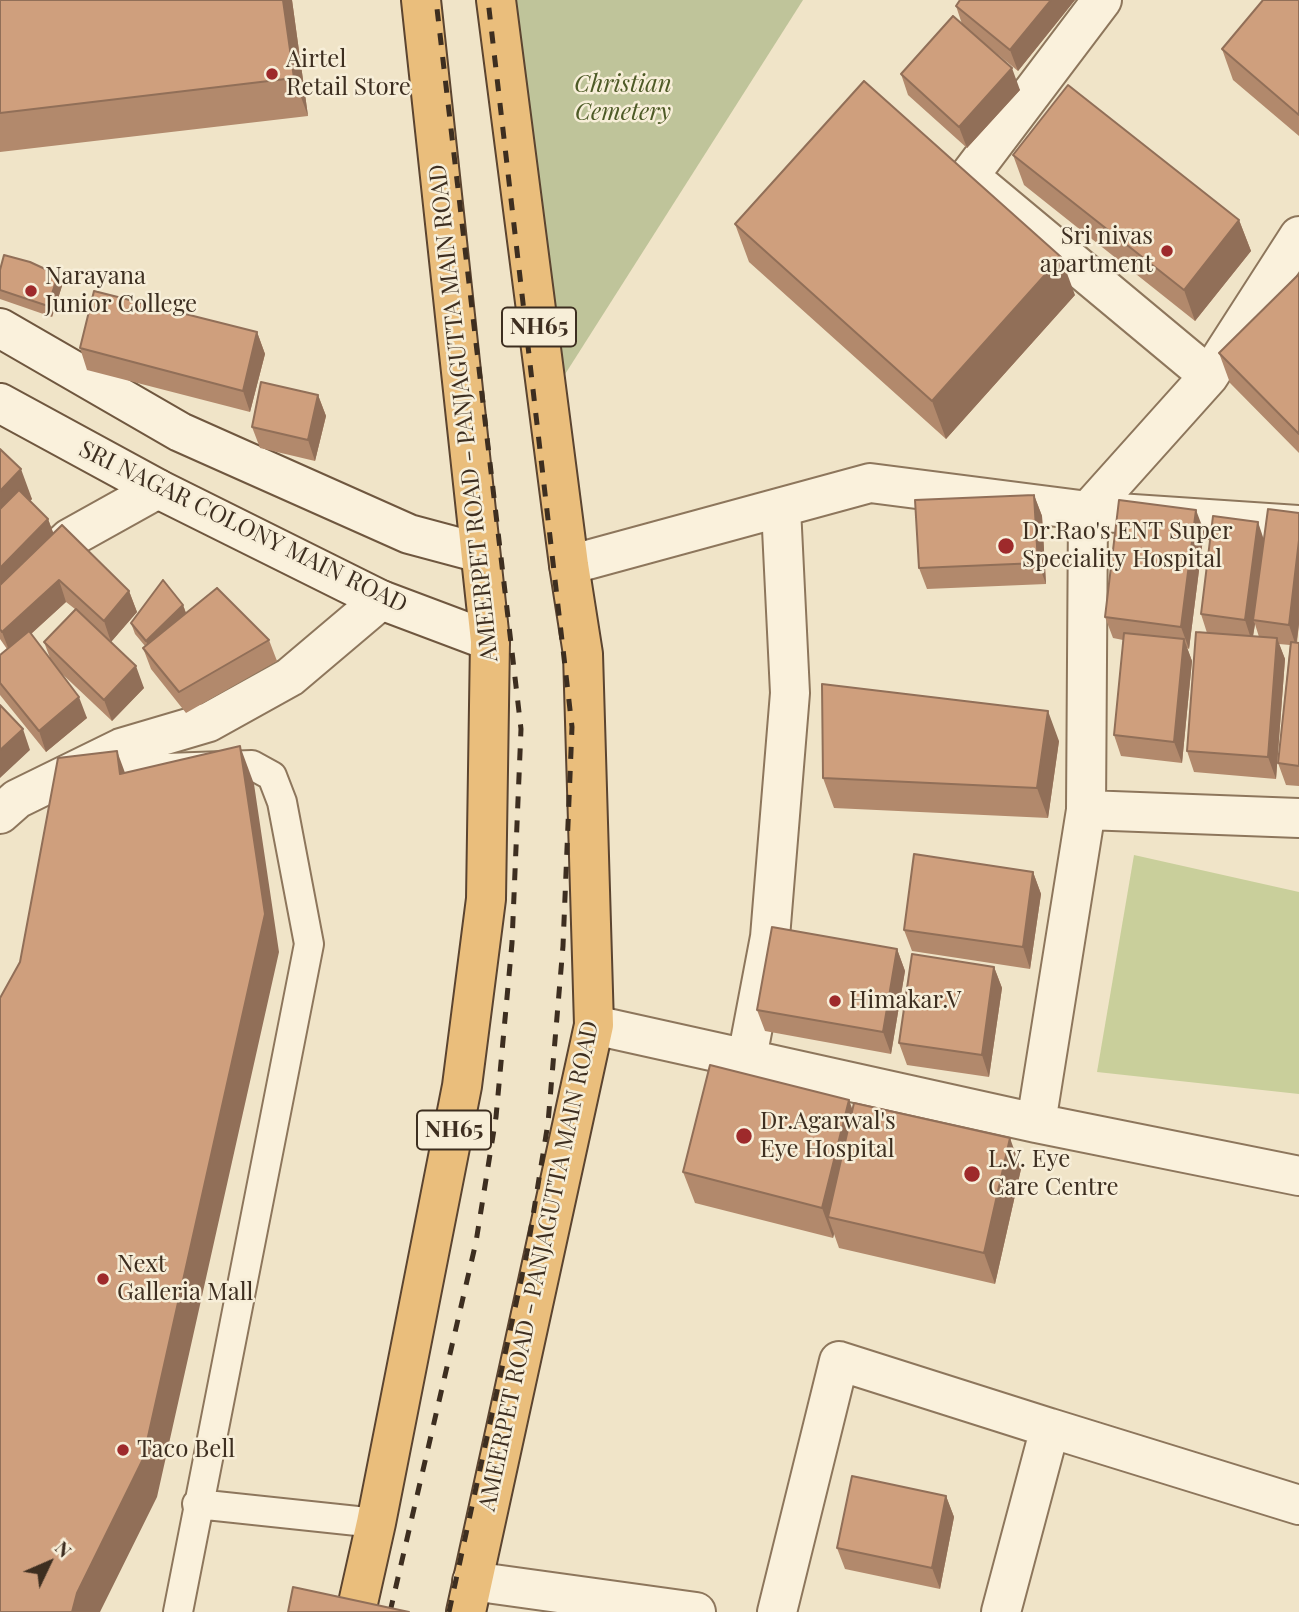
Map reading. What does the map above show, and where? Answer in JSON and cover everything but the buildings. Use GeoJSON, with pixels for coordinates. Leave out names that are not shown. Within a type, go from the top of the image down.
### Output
{"type":"FeatureCollection","features":[{"type":"Feature","properties":{"kind":"highway","name":"AMEERPET ROAD - PANJAGUTTA MAIN ROAD"},"geometry":{"type":"LineString","coordinates":[[356,1612],[463,1086],[486,899],[490,641],[421,0]]}},
{"type":"Feature","properties":{"kind":"highway","name":"AMEERPET ROAD - PANJAGUTTA MAIN ROAD"},"geometry":{"type":"LineString","coordinates":[[469,1597],[594,1025],[583,654],[569,565],[496,0]]}},
{"type":"Feature","properties":{"kind":"street"},"geometry":{"type":"LineString","coordinates":[[1102,0],[969,176],[1209,376]]}},
{"type":"Feature","properties":{"kind":"street"},"geometry":{"type":"LineString","coordinates":[[1036,1123],[1086,810],[1088,511],[1209,376],[1299,236]]}},
{"type":"Feature","properties":{"kind":"street"},"geometry":{"type":"LineString","coordinates":[[0,328],[180,432],[409,534],[480,553]]}},
{"type":"Feature","properties":{"kind":"street","name":"SRI NAGAR COLONY MAIN ROAD"},"geometry":{"type":"LineString","coordinates":[[0,403],[17,422],[381,600],[490,641]]}},
{"type":"Feature","properties":{"kind":"street"},"geometry":{"type":"LineString","coordinates":[[569,565],[870,483],[1088,511],[1299,525]]}},
{"type":"Feature","properties":{"kind":"street"},"geometry":{"type":"LineString","coordinates":[[0,603],[70,538],[158,489]]}},
{"type":"Feature","properties":{"kind":"street"},"geometry":{"type":"LineString","coordinates":[[747,1058],[770,937],[790,693],[780,508]]}},
{"type":"Feature","properties":{"kind":"street"},"geometry":{"type":"LineString","coordinates":[[0,814],[17,800],[121,748],[209,722],[290,677],[381,600]]}},
{"type":"Feature","properties":{"kind":"street"},"geometry":{"type":"LineString","coordinates":[[1086,810],[1299,818]]}},
{"type":"Feature","properties":{"kind":"street"},"geometry":{"type":"LineString","coordinates":[[594,1025],[1036,1123],[1299,1175]]}},
{"type":"Feature","properties":{"kind":"street"},"geometry":{"type":"LineString","coordinates":[[777,1612],[839,1361],[1299,1505]]}},
{"type":"Feature","properties":{"kind":"street"},"geometry":{"type":"LineString","coordinates":[[1001,1612],[1049,1428]]}},
{"type":"Feature","properties":{"kind":"street"},"geometry":{"type":"LineString","coordinates":[[469,1597],[696,1612]]}},
{"type":"Feature","properties":{"kind":"lane"},"geometry":{"type":"LineString","coordinates":[[55,808],[71,786],[109,770],[252,765],[272,776],[282,802],[309,944],[197,1504],[178,1612]]}},
{"type":"Feature","properties":{"kind":"lane"},"geometry":{"type":"LineString","coordinates":[[197,1504],[376,1523]]}},
{"type":"Feature","properties":{"kind":"green space","name":"Christian Cemetery"},"geometry":{"type":"Polygon","coordinates":[[[509,0],[803,0],[562,379],[509,0]]]}},
{"type":"Feature","properties":{"kind":"green space"},"geometry":{"type":"Polygon","coordinates":[[[1134,855],[1299,892],[1299,1094],[1097,1072],[1134,855]]]}},
{"type":"Feature","properties":{"kind":"railway"},"geometry":{"type":"LineString","coordinates":[[390,1612],[476,1242],[496,1117],[512,943],[521,729],[436,0]]}},
{"type":"Feature","properties":{"kind":"railway"},"geometry":{"type":"LineString","coordinates":[[449,1612],[527,1253],[548,1123],[563,946],[572,727],[488,0]]}},
{"type":"Feature","properties":{"kind":"place","name":"Airtel Retail Store"},"geometry":{"type":"Point","coordinates":[272,74]}},
{"type":"Feature","properties":{"kind":"place","name":"Sri nivas apartment"},"geometry":{"type":"Point","coordinates":[1167,251]}},
{"type":"Feature","properties":{"kind":"place","name":"Narayana Junior College"},"geometry":{"type":"Point","coordinates":[31,291]}},
{"type":"Feature","properties":{"kind":"place","name":"Dr.Rao's ENT Super Speciality Hospital"},"geometry":{"type":"Point","coordinates":[1006,546]}},
{"type":"Feature","properties":{"kind":"place","name":"Himakar.V"},"geometry":{"type":"Point","coordinates":[835,1001]}},
{"type":"Feature","properties":{"kind":"place","name":"Dr.Agarwal's Eye Hospital"},"geometry":{"type":"Point","coordinates":[744,1136]}},
{"type":"Feature","properties":{"kind":"place","name":"L.V. Eye Care Centre"},"geometry":{"type":"Point","coordinates":[972,1174]}},
{"type":"Feature","properties":{"kind":"place","name":"Next Galleria Mall"},"geometry":{"type":"Point","coordinates":[103,1279]}},
{"type":"Feature","properties":{"kind":"place","name":"Taco Bell"},"geometry":{"type":"Point","coordinates":[123,1450]}}]}
